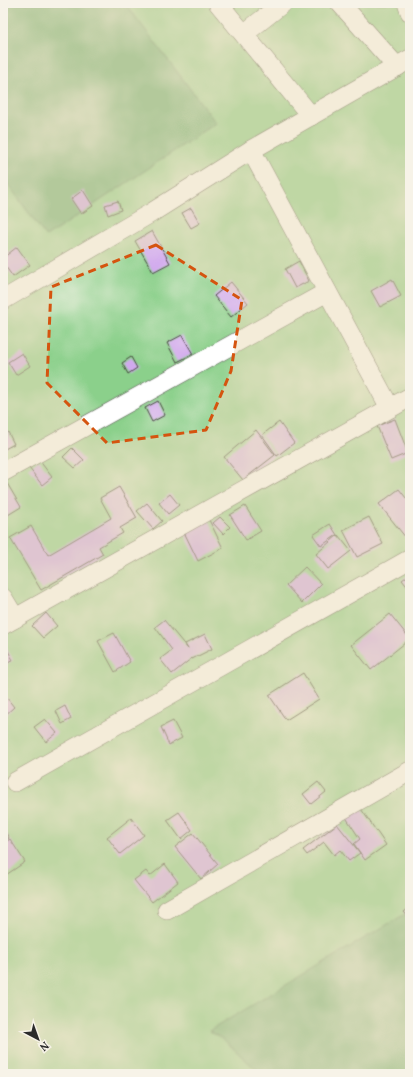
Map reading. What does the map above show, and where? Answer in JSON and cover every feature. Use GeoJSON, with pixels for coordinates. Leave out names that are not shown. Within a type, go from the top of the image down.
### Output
{"type":"FeatureCollection","features":[{"type":"Feature","properties":{"kind":"street"},"geometry":{"type":"LineString","coordinates":[[218,3],[311,116]]}},
{"type":"Feature","properties":{"kind":"street"},"geometry":{"type":"LineString","coordinates":[[244,34],[283,3]]}},
{"type":"Feature","properties":{"kind":"street"},"geometry":{"type":"LineString","coordinates":[[3,300],[151,213],[251,150],[404,63],[340,3]]}},
{"type":"Feature","properties":{"kind":"street"},"geometry":{"type":"LineString","coordinates":[[407,3],[410,12]]}},
{"type":"Feature","properties":{"kind":"street"},"geometry":{"type":"LineString","coordinates":[[251,150],[390,408]]}},
{"type":"Feature","properties":{"kind":"street"},"geometry":{"type":"LineString","coordinates":[[3,472],[327,292]]}},
{"type":"Feature","properties":{"kind":"street"},"geometry":{"type":"LineString","coordinates":[[3,598],[9,622],[410,397]]}},
{"type":"Feature","properties":{"kind":"street"},"geometry":{"type":"LineString","coordinates":[[15,782],[410,559]]}},
{"type":"Feature","properties":{"kind":"street"},"geometry":{"type":"LineString","coordinates":[[167,910],[410,771]]}},
{"type":"Feature","properties":{"kind":"highlighted area"},"geometry":{"type":"Polygon","coordinates":[[[156,245],[242,300],[231,371],[206,430],[107,443],[47,383],[51,287],[156,245]]]}},
{"type":"Feature","properties":{"kind":"green space"},"geometry":{"type":"Polygon","coordinates":[[[3,3],[410,3],[410,1074],[3,1074],[3,3]]]}},
{"type":"Feature","properties":{"kind":"green space"},"geometry":{"type":"Polygon","coordinates":[[[3,3],[125,3],[216,123],[46,237],[3,177],[3,3]]]}},
{"type":"Feature","properties":{"kind":"green space"},"geometry":{"type":"Polygon","coordinates":[[[410,911],[410,1074],[261,1074],[224,1040],[209,1031],[410,911]]]}},
{"type":"Feature","properties":{"kind":"building"},"geometry":{"type":"Polygon","coordinates":[[[83,190],[93,206],[81,214],[71,199],[83,190]]]}},
{"type":"Feature","properties":{"kind":"building"},"geometry":{"type":"Polygon","coordinates":[[[118,201],[121,210],[108,215],[105,205],[118,201]]]}},
{"type":"Feature","properties":{"kind":"building"},"geometry":{"type":"Polygon","coordinates":[[[191,208],[200,223],[191,228],[182,213],[191,208]]]}},
{"type":"Feature","properties":{"kind":"building"},"geometry":{"type":"Polygon","coordinates":[[[152,231],[170,263],[153,272],[135,241],[152,231]]]}},
{"type":"Feature","properties":{"kind":"building"},"geometry":{"type":"Polygon","coordinates":[[[17,247],[30,265],[13,277],[3,263],[3,258],[17,247]]]}},
{"type":"Feature","properties":{"kind":"building"},"geometry":{"type":"Polygon","coordinates":[[[299,261],[309,281],[295,288],[285,269],[299,261]]]}},
{"type":"Feature","properties":{"kind":"building"},"geometry":{"type":"Polygon","coordinates":[[[392,279],[401,296],[380,307],[371,291],[392,279]]]}},
{"type":"Feature","properties":{"kind":"building"},"geometry":{"type":"Polygon","coordinates":[[[231,282],[248,303],[231,317],[214,296],[231,282]]]}},
{"type":"Feature","properties":{"kind":"building"},"geometry":{"type":"Polygon","coordinates":[[[182,335],[193,354],[177,362],[167,343],[182,335]]]}},
{"type":"Feature","properties":{"kind":"building"},"geometry":{"type":"Polygon","coordinates":[[[22,353],[30,366],[16,375],[8,362],[22,353]]]}},
{"type":"Feature","properties":{"kind":"building"},"geometry":{"type":"Polygon","coordinates":[[[131,357],[137,368],[128,374],[122,363],[131,357]]]}},
{"type":"Feature","properties":{"kind":"building"},"geometry":{"type":"Polygon","coordinates":[[[158,401],[165,415],[152,422],[145,408],[158,401]]]}},
{"type":"Feature","properties":{"kind":"building"},"geometry":{"type":"Polygon","coordinates":[[[395,419],[408,453],[391,460],[377,426],[395,419]]]}},
{"type":"Feature","properties":{"kind":"building"},"geometry":{"type":"Polygon","coordinates":[[[279,422],[294,443],[277,456],[262,435],[279,422]]]}},
{"type":"Feature","properties":{"kind":"building"},"geometry":{"type":"Polygon","coordinates":[[[256,430],[275,455],[243,480],[224,457],[256,430]]]}},
{"type":"Feature","properties":{"kind":"building"},"geometry":{"type":"Polygon","coordinates":[[[8,432],[14,444],[3,450],[3,434],[8,432]]]}},
{"type":"Feature","properties":{"kind":"building"},"geometry":{"type":"Polygon","coordinates":[[[72,448],[84,460],[75,468],[63,457],[72,448]]]}},
{"type":"Feature","properties":{"kind":"building"},"geometry":{"type":"Polygon","coordinates":[[[39,460],[52,477],[42,485],[29,468],[39,460]]]}},
{"type":"Feature","properties":{"kind":"building"},"geometry":{"type":"Polygon","coordinates":[[[4,478],[21,507],[3,518],[3,479],[4,478]]]}},
{"type":"Feature","properties":{"kind":"building"},"geometry":{"type":"Polygon","coordinates":[[[119,487],[137,518],[120,528],[123,533],[99,547],[103,554],[41,590],[10,538],[31,526],[48,555],[111,518],[100,498],[119,487]]]}},
{"type":"Feature","properties":{"kind":"building"},"geometry":{"type":"Polygon","coordinates":[[[399,489],[410,503],[410,535],[406,538],[379,504],[399,489]]]}},
{"type":"Feature","properties":{"kind":"building"},"geometry":{"type":"Polygon","coordinates":[[[170,494],[179,505],[168,514],[159,503],[170,494]]]}},
{"type":"Feature","properties":{"kind":"building"},"geometry":{"type":"Polygon","coordinates":[[[147,503],[162,521],[153,529],[137,511],[147,503]]]}},
{"type":"Feature","properties":{"kind":"building"},"geometry":{"type":"Polygon","coordinates":[[[245,506],[261,531],[246,540],[230,515],[245,506]]]}},
{"type":"Feature","properties":{"kind":"building"},"geometry":{"type":"Polygon","coordinates":[[[220,517],[230,527],[223,534],[213,523],[220,517]]]}},
{"type":"Feature","properties":{"kind":"building"},"geometry":{"type":"Polygon","coordinates":[[[369,517],[383,544],[357,557],[343,530],[369,517]]]}},
{"type":"Feature","properties":{"kind":"building"},"geometry":{"type":"Polygon","coordinates":[[[208,518],[223,548],[198,561],[183,530],[208,518]]]}},
{"type":"Feature","properties":{"kind":"building"},"geometry":{"type":"Polygon","coordinates":[[[330,524],[337,535],[321,546],[313,535],[330,524]]]}},
{"type":"Feature","properties":{"kind":"building"},"geometry":{"type":"Polygon","coordinates":[[[338,535],[351,551],[328,569],[316,554],[338,535]]]}},
{"type":"Feature","properties":{"kind":"building"},"geometry":{"type":"Polygon","coordinates":[[[305,567],[321,584],[302,603],[286,585],[305,567]]]}},
{"type":"Feature","properties":{"kind":"building"},"geometry":{"type":"Polygon","coordinates":[[[410,574],[410,590],[402,580],[410,574]]]}},
{"type":"Feature","properties":{"kind":"building"},"geometry":{"type":"Polygon","coordinates":[[[46,613],[57,626],[43,638],[32,626],[46,613]]]}},
{"type":"Feature","properties":{"kind":"building"},"geometry":{"type":"Polygon","coordinates":[[[390,614],[410,639],[371,670],[351,645],[390,614]]]}},
{"type":"Feature","properties":{"kind":"building"},"geometry":{"type":"Polygon","coordinates":[[[164,620],[188,649],[185,644],[205,634],[212,649],[192,658],[172,674],[160,659],[172,650],[155,627],[164,620]]]}},
{"type":"Feature","properties":{"kind":"building"},"geometry":{"type":"Polygon","coordinates":[[[114,633],[130,662],[115,672],[98,641],[114,633]]]}},
{"type":"Feature","properties":{"kind":"building"},"geometry":{"type":"Polygon","coordinates":[[[3,642],[13,660],[3,666],[3,642]]]}},
{"type":"Feature","properties":{"kind":"building"},"geometry":{"type":"Polygon","coordinates":[[[303,673],[319,699],[286,720],[269,695],[303,673]]]}},
{"type":"Feature","properties":{"kind":"building"},"geometry":{"type":"Polygon","coordinates":[[[3,693],[14,707],[3,717],[3,693]]]}},
{"type":"Feature","properties":{"kind":"building"},"geometry":{"type":"Polygon","coordinates":[[[65,706],[71,719],[62,724],[56,711],[65,706]]]}},
{"type":"Feature","properties":{"kind":"building"},"geometry":{"type":"Polygon","coordinates":[[[45,719],[57,733],[46,742],[34,727],[45,719]]]}},
{"type":"Feature","properties":{"kind":"building"},"geometry":{"type":"Polygon","coordinates":[[[173,721],[182,738],[169,745],[161,727],[173,721]]]}},
{"type":"Feature","properties":{"kind":"building"},"geometry":{"type":"Polygon","coordinates":[[[318,782],[326,792],[311,804],[303,794],[318,782]]]}},
{"type":"Feature","properties":{"kind":"building"},"geometry":{"type":"Polygon","coordinates":[[[359,806],[386,845],[365,860],[354,844],[360,839],[345,816],[359,806]]]}},
{"type":"Feature","properties":{"kind":"building"},"geometry":{"type":"Polygon","coordinates":[[[179,812],[192,830],[181,839],[167,820],[179,812]]]}},
{"type":"Feature","properties":{"kind":"building"},"geometry":{"type":"Polygon","coordinates":[[[131,818],[144,835],[120,854],[107,837],[131,818]]]}},
{"type":"Feature","properties":{"kind":"building"},"geometry":{"type":"Polygon","coordinates":[[[337,824],[360,853],[349,861],[340,850],[334,855],[324,842],[307,855],[303,850],[337,824]]]}},
{"type":"Feature","properties":{"kind":"building"},"geometry":{"type":"Polygon","coordinates":[[[3,828],[9,838],[3,842],[3,828]]]}},
{"type":"Feature","properties":{"kind":"building"},"geometry":{"type":"Polygon","coordinates":[[[193,833],[218,864],[201,879],[175,847],[193,833]]]}},
{"type":"Feature","properties":{"kind":"building"},"geometry":{"type":"Polygon","coordinates":[[[10,839],[25,862],[3,877],[3,844],[10,839]]]}},
{"type":"Feature","properties":{"kind":"building"},"geometry":{"type":"Polygon","coordinates":[[[165,864],[178,882],[152,902],[134,880],[146,871],[150,876],[165,864]]]}},
{"type":"Feature","properties":{"kind":"building"},"geometry":{"type":"Polygon","coordinates":[[[410,907],[410,919],[404,912],[410,907]]]}}]}
